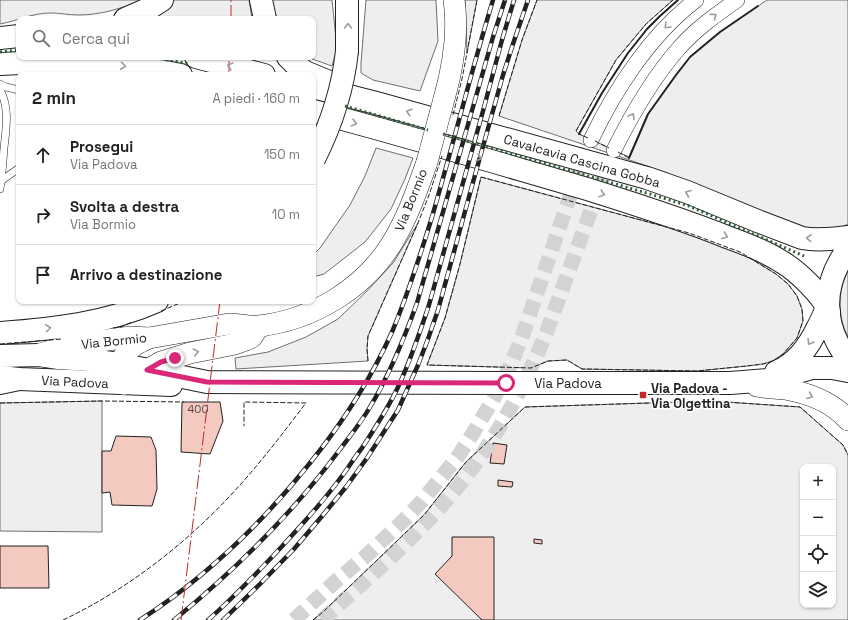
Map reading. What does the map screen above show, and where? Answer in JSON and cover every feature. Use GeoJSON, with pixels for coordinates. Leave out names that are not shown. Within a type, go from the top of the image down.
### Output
{"type":"FeatureCollection","features":[{"type":"Feature","properties":{"kind":"main road"},"geometry":{"type":"LineString","coordinates":[[132,16],[148,9],[162,0]]}},
{"type":"Feature","properties":{"kind":"main road"},"geometry":{"type":"LineString","coordinates":[[261,0],[264,16]]}},
{"type":"Feature","properties":{"kind":"main road"},"geometry":{"type":"LineString","coordinates":[[316,154],[329,127],[343,79],[347,51],[347,0]]}},
{"type":"Feature","properties":{"kind":"main road","name":"Via Bormio"},"geometry":{"type":"LineString","coordinates":[[39,355],[73,346],[114,339],[131,337],[149,338],[229,324],[249,327],[262,326],[308,314],[352,288],[386,252],[398,232],[411,205],[427,162],[450,78],[455,45],[456,15],[454,0]]}},
{"type":"Feature","properties":{"kind":"main road"},"geometry":{"type":"LineString","coordinates":[[0,38],[16,37]]}},
{"type":"Feature","properties":{"kind":"main road"},"geometry":{"type":"LineString","coordinates":[[207,60],[253,72]]}},
{"type":"Feature","properties":{"kind":"main road"},"geometry":{"type":"LineString","coordinates":[[291,60],[305,72]]}},
{"type":"Feature","properties":{"kind":"main road"},"geometry":{"type":"LineString","coordinates":[[0,64],[47,62],[110,64],[164,72]]}},
{"type":"Feature","properties":{"kind":"main road"},"geometry":{"type":"LineString","coordinates":[[316,77],[376,102]]}},
{"type":"Feature","properties":{"kind":"main road","name":"Cavalcavia Cascina Gobba"},"geometry":{"type":"LineString","coordinates":[[316,88],[376,102],[647,178],[688,192],[802,238],[824,239],[848,237]]}},
{"type":"Feature","properties":{"kind":"main road","name":"Cavalcavia Cascina Gobba"},"geometry":{"type":"LineString","coordinates":[[316,113],[572,185],[669,215],[704,228],[771,256],[784,263],[799,274],[828,307]]}},
{"type":"Feature","properties":{"kind":"main road"},"geometry":{"type":"LineString","coordinates":[[848,249],[841,258],[832,279],[828,307],[830,323],[836,339],[848,359]]}},
{"type":"Feature","properties":{"kind":"main road"},"geometry":{"type":"LineString","coordinates":[[5,333],[87,323],[128,312],[150,304]]}},
{"type":"Feature","properties":{"kind":"main road","name":"Via Padova"},"geometry":{"type":"LineString","coordinates":[[740,382],[781,370],[789,365],[807,347],[828,307]]}},
{"type":"Feature","properties":{"kind":"main road","name":"Via Bormio"},"geometry":{"type":"LineString","coordinates":[[147,370],[161,362],[190,353],[235,344],[246,340],[252,337],[257,329],[262,326]]}},
{"type":"Feature","properties":{"kind":"main road"},"geometry":{"type":"LineString","coordinates":[[149,338],[127,351],[122,374],[171,385],[200,381]]}},
{"type":"Feature","properties":{"kind":"main road","name":"Via Padova"},"geometry":{"type":"LineString","coordinates":[[0,356],[39,355],[90,360],[122,374]]}},
{"type":"Feature","properties":{"kind":"main road","name":"Via Padova"},"geometry":{"type":"LineString","coordinates":[[6,380],[86,381],[147,370],[207,382],[740,382],[782,379],[812,368],[832,368],[848,371]]}},
{"type":"Feature","properties":{"kind":"main road"},"geometry":{"type":"LineString","coordinates":[[740,382],[801,392],[837,410],[848,420]]}},
{"type":"Feature","properties":{"kind":"street"},"geometry":{"type":"LineString","coordinates":[[591,140],[609,105],[648,48],[669,24],[696,0]]}},
{"type":"Feature","properties":{"kind":"street"},"geometry":{"type":"LineString","coordinates":[[614,150],[650,85],[671,57],[700,28],[737,0]]}},
{"type":"Feature","properties":{"kind":"lane"},"geometry":{"type":"LineString","coordinates":[[0,84],[16,89]]}},
{"type":"Feature","properties":{"kind":"lane"},"geometry":{"type":"LineString","coordinates":[[0,90],[6,106],[7,120],[0,189]]}},
{"type":"Feature","properties":{"kind":"lane"},"geometry":{"type":"LineString","coordinates":[[1,181],[16,170]]}},
{"type":"Feature","properties":{"kind":"shaded area"},"geometry":{"type":"Polygon","coordinates":[[[0,0],[141,0],[118,9],[102,13],[78,15],[44,13],[31,16],[16,16],[16,20],[0,24],[0,0]]]}},
{"type":"Feature","properties":{"kind":"shaded area"},"geometry":{"type":"Polygon","coordinates":[[[174,0],[249,0],[252,16],[151,16],[174,0]]]}},
{"type":"Feature","properties":{"kind":"shaded area"},"geometry":{"type":"Polygon","coordinates":[[[271,0],[332,0],[337,48],[332,66],[315,60],[316,16],[276,16],[271,5],[271,0]]]}},
{"type":"Feature","properties":{"kind":"shaded area"},"geometry":{"type":"Polygon","coordinates":[[[366,0],[436,0],[438,41],[420,91],[373,80],[361,73],[366,0]]]}},
{"type":"Feature","properties":{"kind":"shaded area"},"geometry":{"type":"Polygon","coordinates":[[[465,0],[477,0],[467,53],[465,0]]]}},
{"type":"Feature","properties":{"kind":"shaded area"},"geometry":{"type":"Polygon","coordinates":[[[537,0],[673,0],[646,24],[616,60],[576,131],[579,134],[629,157],[648,114],[676,75],[690,57],[720,32],[767,0],[848,0],[848,224],[842,227],[828,229],[801,228],[665,172],[499,116],[522,40],[537,0]]]}},
{"type":"Feature","properties":{"kind":"shaded area"},"geometry":{"type":"Polygon","coordinates":[[[376,148],[413,158],[391,209],[365,242],[324,274],[316,276],[316,252],[350,205],[365,176],[376,148]]]}},
{"type":"Feature","properties":{"kind":"shaded area"},"geometry":{"type":"Polygon","coordinates":[[[481,177],[689,233],[740,252],[776,274],[788,284],[797,296],[802,309],[803,321],[797,338],[783,354],[773,361],[763,364],[697,371],[582,369],[567,360],[548,361],[531,368],[427,365],[445,318],[481,177]]]}},
{"type":"Feature","properties":{"kind":"shaded area"},"geometry":{"type":"Polygon","coordinates":[[[418,223],[368,336],[368,361],[236,369],[235,358],[268,352],[306,337],[338,319],[393,263],[418,223]]]}},
{"type":"Feature","properties":{"kind":"shaded area"},"geometry":{"type":"Polygon","coordinates":[[[848,271],[848,337],[842,321],[840,304],[842,287],[848,271]]]}},
{"type":"Feature","properties":{"kind":"shaded area"},"geometry":{"type":"Polygon","coordinates":[[[102,401],[102,532],[0,531],[0,403],[102,401]]]}},
{"type":"Feature","properties":{"kind":"shaded area"},"geometry":{"type":"Polygon","coordinates":[[[711,401],[800,407],[843,445],[848,455],[848,620],[313,620],[424,515],[466,462],[525,407],[711,401]]]}},
{"type":"Feature","properties":{"kind":"building"},"geometry":{"type":"Polygon","coordinates":[[[182,402],[220,402],[223,421],[210,454],[181,452],[182,402]]]}},
{"type":"Feature","properties":{"kind":"building"},"geometry":{"type":"Polygon","coordinates":[[[116,436],[151,437],[156,450],[157,489],[152,506],[112,505],[110,492],[102,493],[102,451],[111,451],[116,436]]]}},
{"type":"Feature","properties":{"kind":"building"},"geometry":{"type":"Polygon","coordinates":[[[493,443],[507,445],[504,464],[490,463],[493,443]]]}},
{"type":"Feature","properties":{"kind":"building"},"geometry":{"type":"Polygon","coordinates":[[[498,480],[513,482],[512,487],[498,486],[498,480]]]}},
{"type":"Feature","properties":{"kind":"building"},"geometry":{"type":"Polygon","coordinates":[[[452,537],[494,537],[494,620],[482,620],[435,574],[452,556],[452,537]]]}},
{"type":"Feature","properties":{"kind":"building"},"geometry":{"type":"Polygon","coordinates":[[[534,539],[542,540],[542,544],[534,543],[534,539]]]}},
{"type":"Feature","properties":{"kind":"building"},"geometry":{"type":"Polygon","coordinates":[[[0,546],[48,546],[49,588],[0,588],[0,546]]]}},
{"type":"Feature","properties":{"kind":"tunnel"},"geometry":{"type":"LineString","coordinates":[[294,620],[404,520],[422,501],[457,458],[475,430],[494,398],[512,362],[581,164],[591,140]]}},
{"type":"Feature","properties":{"kind":"tunnel"},"geometry":{"type":"LineString","coordinates":[[322,620],[414,535],[464,479],[489,444],[521,389],[547,331],[610,158]]}},
{"type":"Feature","properties":{"kind":"railway"},"geometry":{"type":"LineString","coordinates":[[140,620],[164,604],[210,568],[252,528],[292,485],[322,448],[356,400],[366,383],[392,332],[418,261],[432,217],[493,0]]}},
{"type":"Feature","properties":{"kind":"railway"},"geometry":{"type":"LineString","coordinates":[[174,620],[219,582],[282,520],[320,475],[363,419],[384,382],[417,303],[493,37],[505,0]]}},
{"type":"Feature","properties":{"kind":"railway"},"geometry":{"type":"LineString","coordinates":[[208,620],[265,564],[323,500],[362,448],[382,417],[395,393],[411,355],[429,305],[514,0]]}},
{"type":"Feature","properties":{"kind":"railway"},"geometry":{"type":"LineString","coordinates":[[223,620],[294,549],[323,515],[367,458],[398,410],[418,365],[438,310],[503,75],[528,0]]}},
{"type":"Feature","properties":{"kind":"hedge"},"geometry":{"type":"LineString","coordinates":[[0,52],[16,50]]}},
{"type":"Feature","properties":{"kind":"hedge"},"geometry":{"type":"LineString","coordinates":[[168,60],[190,64]]}},
{"type":"Feature","properties":{"kind":"hedge"},"geometry":{"type":"LineString","coordinates":[[345,106],[428,130]]}},
{"type":"Feature","properties":{"kind":"hedge"},"geometry":{"type":"LineString","coordinates":[[443,134],[689,206],[804,256]]}},
{"type":"Feature","properties":{"kind":"fence"},"geometry":{"type":"LineString","coordinates":[[453,115],[462,79],[477,0]]}},
{"type":"Feature","properties":{"kind":"fence"},"geometry":{"type":"LineString","coordinates":[[499,116],[522,40],[537,0]]}},
{"type":"Feature","properties":{"kind":"fence"},"geometry":{"type":"LineString","coordinates":[[588,138],[576,131],[616,60],[646,24],[673,0]]}},
{"type":"Feature","properties":{"kind":"fence"},"geometry":{"type":"LineString","coordinates":[[595,141],[609,148]]}},
{"type":"Feature","properties":{"kind":"fence"},"geometry":{"type":"LineString","coordinates":[[618,152],[629,158]]}},
{"type":"Feature","properties":{"kind":"fence"},"geometry":{"type":"LineString","coordinates":[[368,361],[368,336],[418,223],[442,156]]}},
{"type":"Feature","properties":{"kind":"fence"},"geometry":{"type":"LineString","coordinates":[[481,177],[689,233],[740,252],[776,274],[788,284],[797,296],[802,309],[803,321],[797,338],[783,354],[773,361],[763,364],[697,371],[582,369],[567,360],[548,361],[531,368],[427,365],[445,318],[481,177]]}},
{"type":"Feature","properties":{"kind":"fence"},"geometry":{"type":"LineString","coordinates":[[161,311],[178,304]]}},
{"type":"Feature","properties":{"kind":"fence"},"geometry":{"type":"LineString","coordinates":[[113,328],[121,327],[132,322]]}},
{"type":"Feature","properties":{"kind":"fence"},"geometry":{"type":"LineString","coordinates":[[0,344],[62,339]]}},
{"type":"Feature","properties":{"kind":"fence"},"geometry":{"type":"LineString","coordinates":[[0,403],[102,401],[184,402]]}},
{"type":"Feature","properties":{"kind":"fence"},"geometry":{"type":"LineString","coordinates":[[313,620],[424,515],[466,462],[525,407],[711,401],[800,407],[843,445],[848,455]]}},
{"type":"Feature","properties":{"kind":"fence"},"geometry":{"type":"LineString","coordinates":[[63,620],[120,588],[146,570],[197,529],[242,483],[306,403],[244,402],[244,426]]}},
{"type":"Feature","properties":{"kind":"wall"},"geometry":{"type":"LineString","coordinates":[[579,134],[602,93],[628,53],[647,29],[678,0]]}},
{"type":"Feature","properties":{"kind":"wall"},"geometry":{"type":"LineString","coordinates":[[629,158],[648,114],[690,57],[720,32],[758,6]]}},
{"type":"Feature","properties":{"kind":"power"},"geometry":{"type":"LineString","coordinates":[[231,0],[231,16]]}},
{"type":"Feature","properties":{"kind":"power"},"geometry":{"type":"LineString","coordinates":[[229,60],[229,72]]}},
{"type":"Feature","properties":{"kind":"power"},"geometry":{"type":"LineString","coordinates":[[181,620],[220,304]]}},
{"type":"Feature","properties":{"kind":"place","name":"Via Padova - Via Olgettina"},"geometry":{"type":"Point","coordinates":[643,395]}},
{"type":"Feature","properties":{"kind":"route"},"geometry":{"type":"LineString","coordinates":[[175,358],[161,362],[147,370],[207,382],[506,383]]}}]}
